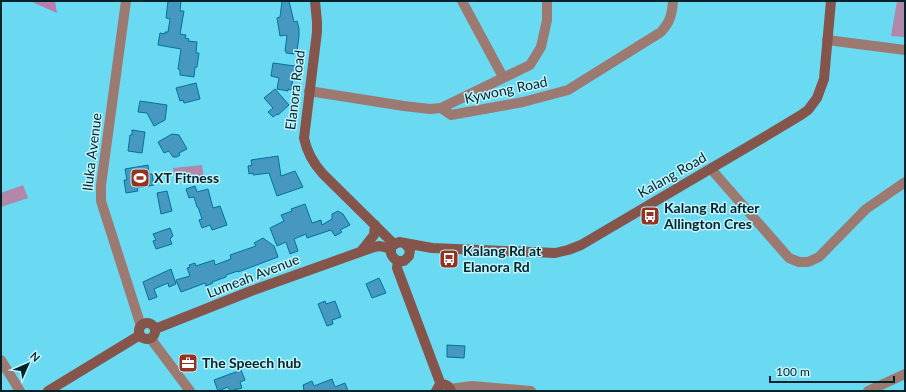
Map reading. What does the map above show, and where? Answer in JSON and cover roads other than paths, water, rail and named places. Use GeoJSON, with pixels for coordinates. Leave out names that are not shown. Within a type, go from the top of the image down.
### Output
{"type":"FeatureCollection","features":[{"type":"Feature","properties":{"kind":"street","name":"Iluka Avenue"},"geometry":{"type":"LineString","coordinates":[[126,1],[101,185],[101,201],[140,331]]}},
{"type":"Feature","properties":{"kind":"street","name":"Elanora Road"},"geometry":{"type":"LineString","coordinates":[[315,1],[317,22],[304,138],[307,151],[313,162],[323,174],[375,224],[393,246]]}},
{"type":"Feature","properties":{"kind":"street"},"geometry":{"type":"LineString","coordinates":[[462,1],[503,77]]}},
{"type":"Feature","properties":{"kind":"street"},"geometry":{"type":"LineString","coordinates":[[441,108],[530,65],[541,47],[547,20],[548,1]]}},
{"type":"Feature","properties":{"kind":"street","name":"Kywong Road"},"geometry":{"type":"LineString","coordinates":[[309,90],[404,106],[430,109],[441,108],[451,115],[523,102],[568,90],[661,32],[668,23],[672,11],[673,1]]}},
{"type":"Feature","properties":{"kind":"street","name":"Kalang Road"},"geometry":{"type":"LineString","coordinates":[[405,243],[432,248],[554,253],[581,245],[808,110],[817,98],[822,85],[825,70],[831,1]]}},
{"type":"Feature","properties":{"kind":"street"},"geometry":{"type":"LineString","coordinates":[[828,40],[905,50]]}},
{"type":"Feature","properties":{"kind":"street"},"geometry":{"type":"LineString","coordinates":[[711,168],[789,258],[799,262],[808,262],[819,257],[866,209],[905,182]]}},
{"type":"Feature","properties":{"kind":"street"},"geometry":{"type":"LineString","coordinates":[[362,251],[374,235],[375,224]]}},
{"type":"Feature","properties":{"kind":"street"},"geometry":{"type":"LineString","coordinates":[[362,251],[380,246],[393,246],[399,242],[405,243],[409,247],[405,258],[397,268],[445,389],[472,386],[531,391]]}},
{"type":"Feature","properties":{"kind":"street"},"geometry":{"type":"LineString","coordinates":[[393,246],[392,257],[405,258]]}},
{"type":"Feature","properties":{"kind":"street","name":"Kalang Road"},"geometry":{"type":"LineString","coordinates":[[405,258],[432,248]]}},
{"type":"Feature","properties":{"kind":"street","name":"Lumeah Avenue"},"geometry":{"type":"LineString","coordinates":[[155,329],[251,291],[362,251]]}},
{"type":"Feature","properties":{"kind":"street"},"geometry":{"type":"LineString","coordinates":[[48,391],[140,331],[148,323],[152,325],[156,333],[151,339],[146,340],[140,331]]}},
{"type":"Feature","properties":{"kind":"street"},"geometry":{"type":"LineString","coordinates":[[151,339],[190,391]]}},
{"type":"Feature","properties":{"kind":"street"},"geometry":{"type":"LineString","coordinates":[[1,360],[20,391]]}},
{"type":"Feature","properties":{"kind":"street"},"geometry":{"type":"LineString","coordinates":[[868,391],[905,375]]}},
{"type":"Feature","properties":{"kind":"place","name":"XT Fitness"},"geometry":{"type":"Point","coordinates":[140,178]}},
{"type":"Feature","properties":{"kind":"place","name":"Kalang Rd after Allington Cres"},"geometry":{"type":"Point","coordinates":[650,216]}},
{"type":"Feature","properties":{"kind":"place","name":"Kalang Rd at Elanora Rd"},"geometry":{"type":"Point","coordinates":[449,259]}},
{"type":"Feature","properties":{"kind":"place","name":"The Speech hub"},"geometry":{"type":"Point","coordinates":[188,363]}}]}
